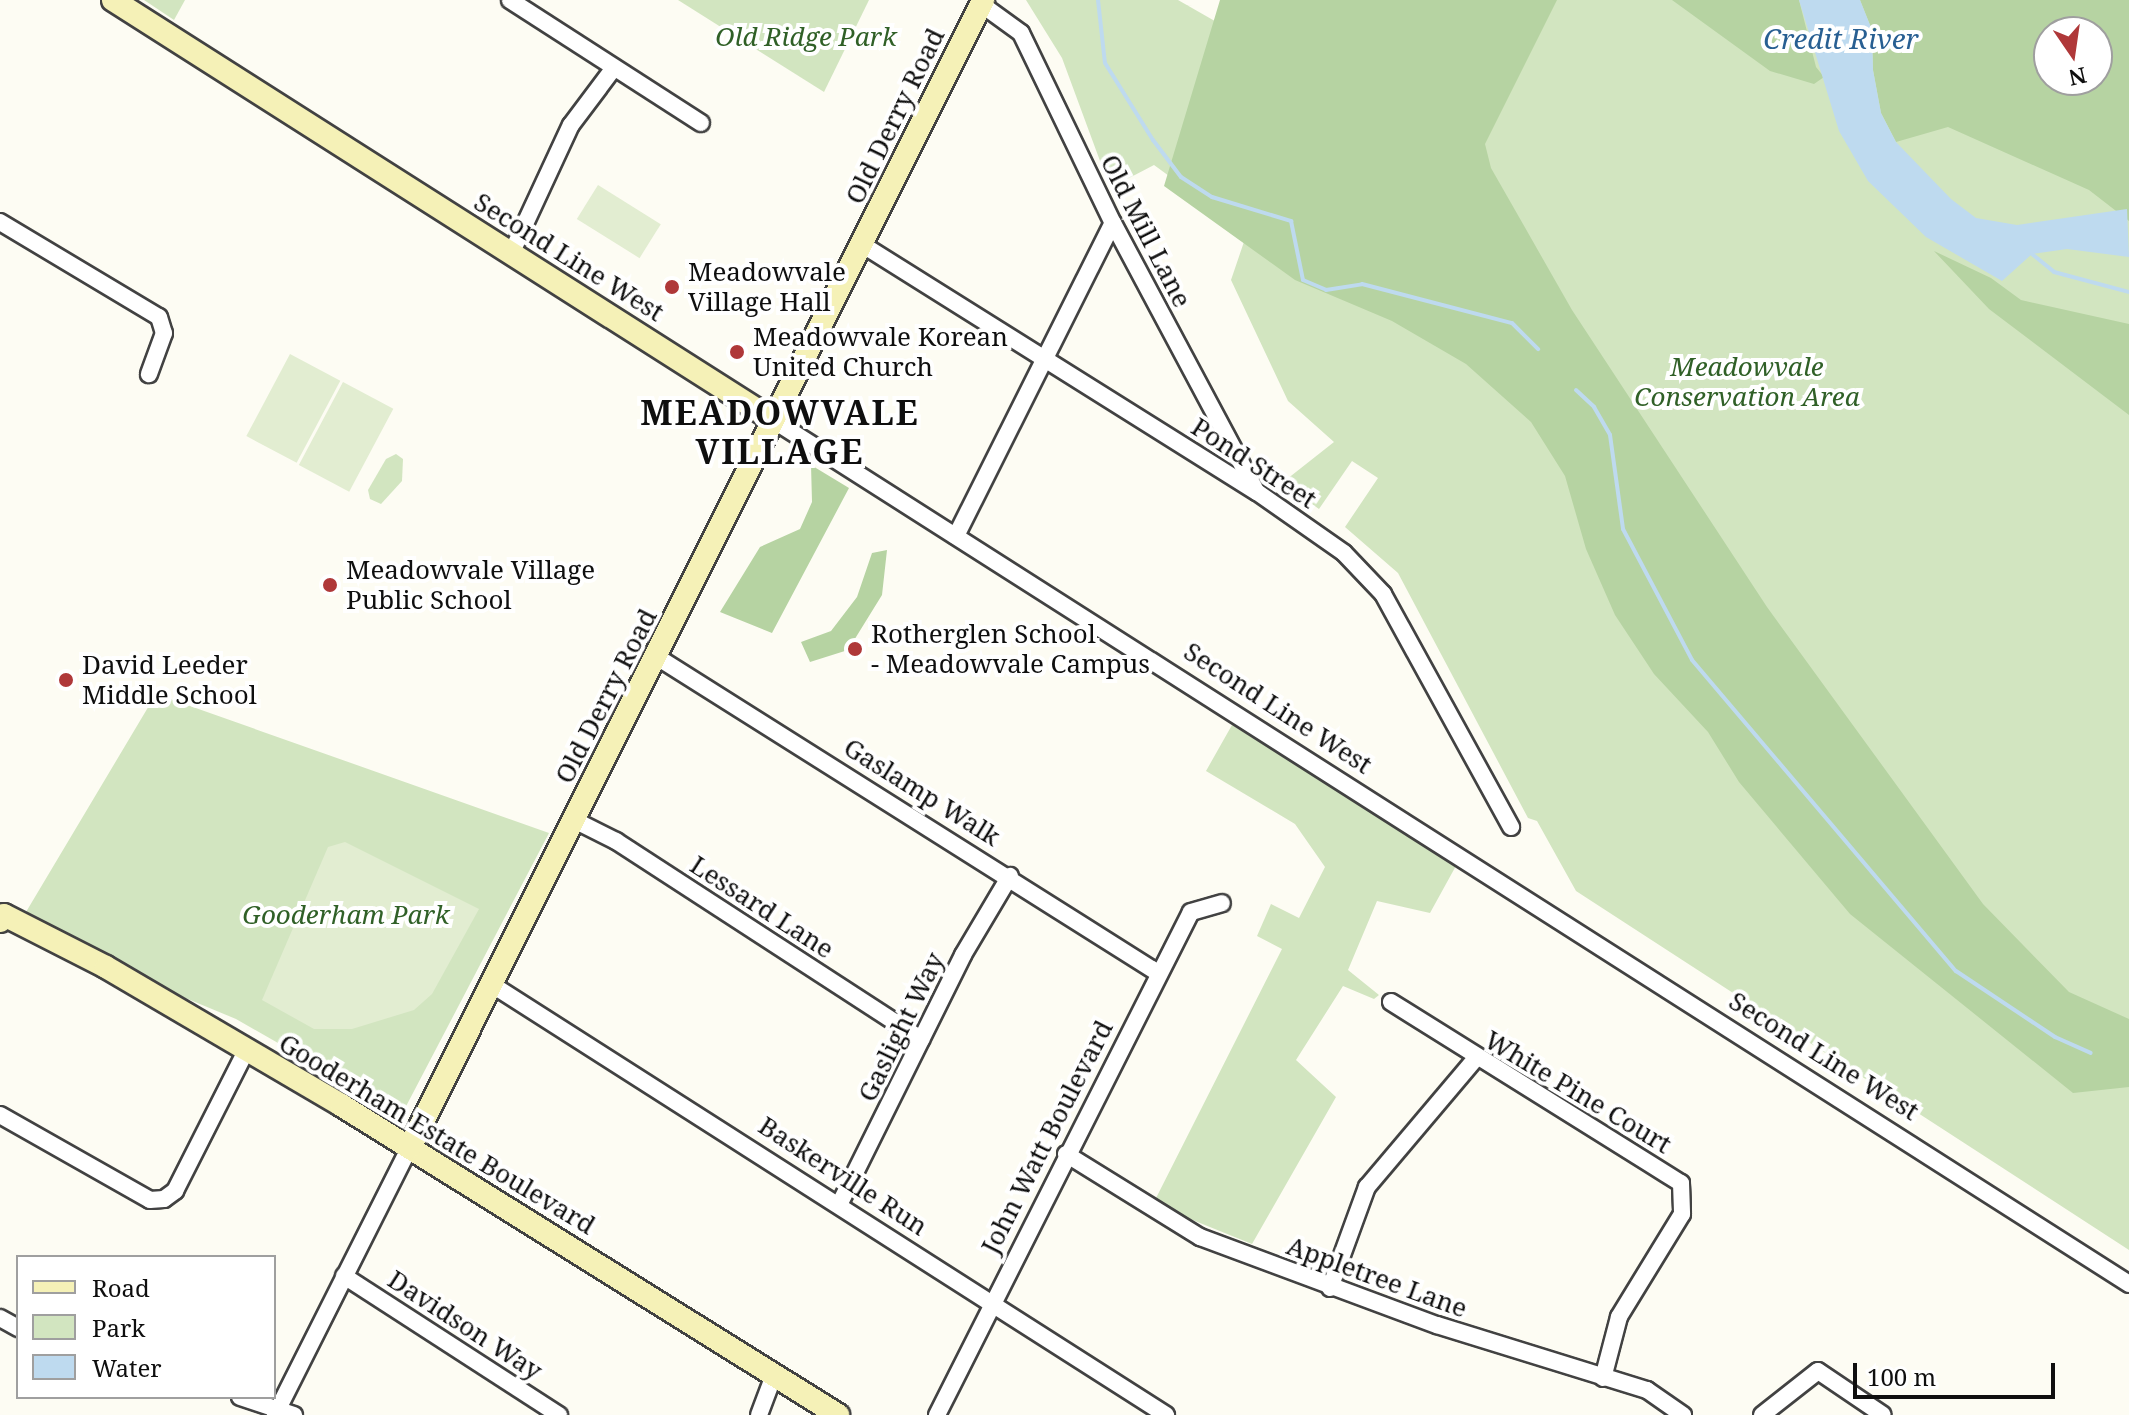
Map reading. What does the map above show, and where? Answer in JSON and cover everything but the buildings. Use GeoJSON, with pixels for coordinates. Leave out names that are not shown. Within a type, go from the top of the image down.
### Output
{"type":"FeatureCollection","features":[{"type":"Feature","properties":{"kind":"street","name":"Second Line West"},"geometry":{"type":"LineString","coordinates":[[113,0],[2129,1284]]}},
{"type":"Feature","properties":{"kind":"street"},"geometry":{"type":"LineString","coordinates":[[510,0],[701,123]]}},
{"type":"Feature","properties":{"kind":"street","name":"Old Mill Lane"},"geometry":{"type":"LineString","coordinates":[[982,2],[1021,33],[1113,223],[1257,492]]}},
{"type":"Feature","properties":{"kind":"street","name":"Old Derry Road"},"geometry":{"type":"LineString","coordinates":[[282,1413],[344,1276],[657,657],[982,2]]}},
{"type":"Feature","properties":{"kind":"street"},"geometry":{"type":"LineString","coordinates":[[511,254],[571,125],[613,69]]}},
{"type":"Feature","properties":{"kind":"street"},"geometry":{"type":"LineString","coordinates":[[0,222],[159,317],[164,333],[149,374]]}},
{"type":"Feature","properties":{"kind":"street"},"geometry":{"type":"LineString","coordinates":[[956,536],[1113,223]]}},
{"type":"Feature","properties":{"kind":"street","name":"Pond Street"},"geometry":{"type":"LineString","coordinates":[[863,245],[1257,492],[1344,553],[1383,594],[1511,827]]}},
{"type":"Feature","properties":{"kind":"street","name":"Gaslamp Walk"},"geometry":{"type":"LineString","coordinates":[[657,657],[1010,876],[1158,973]]}},
{"type":"Feature","properties":{"kind":"street","name":"Lessard Lane"},"geometry":{"type":"LineString","coordinates":[[574,820],[616,841],[921,1039]]}},
{"type":"Feature","properties":{"kind":"street","name":"Gaslight Way"},"geometry":{"type":"LineString","coordinates":[[840,1203],[921,1039],[1010,876]]}},
{"type":"Feature","properties":{"kind":"street","name":"John Watt Boulevard"},"geometry":{"type":"LineString","coordinates":[[937,1415],[1066,1154],[1191,912],[1222,903]]}},
{"type":"Feature","properties":{"kind":"street","name":"Gooderham Estate Boulevard"},"geometry":{"type":"LineString","coordinates":[[1,916],[106,967],[410,1147],[838,1415]]}},
{"type":"Feature","properties":{"kind":"street","name":"Baskerville Run"},"geometry":{"type":"LineString","coordinates":[[491,984],[840,1203],[1166,1415]]}},
{"type":"Feature","properties":{"kind":"street","name":"White Pine Court"},"geometry":{"type":"LineString","coordinates":[[1391,1002],[1476,1058],[1635,1150],[1684,1190],[1682,1214],[1619,1317],[1603,1378]]}},
{"type":"Feature","properties":{"kind":"street"},"geometry":{"type":"LineString","coordinates":[[0,1115],[150,1200],[164,1199],[175,1191],[246,1051]]}},
{"type":"Feature","properties":{"kind":"street"},"geometry":{"type":"LineString","coordinates":[[1330,1288],[1367,1187],[1476,1058]]}},
{"type":"Feature","properties":{"kind":"street","name":"Appletree Lane"},"geometry":{"type":"LineString","coordinates":[[1066,1154],[1200,1237],[1330,1288],[1647,1390],[1683,1415]]}},
{"type":"Feature","properties":{"kind":"street","name":"Davidson Way"},"geometry":{"type":"LineString","coordinates":[[344,1276],[559,1415]]}},
{"type":"Feature","properties":{"kind":"street"},"geometry":{"type":"LineString","coordinates":[[1762,1415],[1818,1371],[1883,1415]]}},
{"type":"Feature","properties":{"kind":"street"},"geometry":{"type":"LineString","coordinates":[[759,1415],[774,1375]]}},
{"type":"Feature","properties":{"kind":"street"},"geometry":{"type":"LineString","coordinates":[[245,1399],[282,1413]]}},
{"type":"Feature","properties":{"kind":"green space"},"geometry":{"type":"Polygon","coordinates":[[[144,0],[185,0],[174,20],[144,0]]]}},
{"type":"Feature","properties":{"kind":"green space","name":"Old Ridge Park"},"geometry":{"type":"Polygon","coordinates":[[[678,0],[869,0],[824,92],[678,0]]]}},
{"type":"Feature","properties":{"kind":"green space","name":"Meadowvale Conservation Area"},"geometry":{"type":"Polygon","coordinates":[[[1026,0],[1178,0],[1220,24],[1230,0],[2129,0],[2129,1250],[1576,891],[1537,821],[1528,818],[1398,573],[1345,527],[1378,478],[1352,461],[1319,509],[1282,483],[1334,442],[1288,401],[1231,280],[1247,233],[1154,165],[1110,188],[1062,58],[1026,0]]]}},
{"type":"Feature","properties":{"kind":"green space"},"geometry":{"type":"Polygon","coordinates":[[[1220,0],[1557,0],[1485,144],[1491,168],[1572,310],[1767,607],[1983,904],[2069,992],[2129,1019],[2129,1087],[2073,1093],[1850,914],[1739,782],[1708,732],[1654,674],[1615,615],[1586,549],[1565,476],[1531,422],[1466,364],[1392,321],[1295,280],[1164,186],[1220,0]]]}},
{"type":"Feature","properties":{"kind":"green space"},"geometry":{"type":"Polygon","coordinates":[[[1672,0],[1799,0],[1816,67],[1824,77],[1814,84],[1770,71],[1672,0]]]}},
{"type":"Feature","properties":{"kind":"green space"},"geometry":{"type":"Polygon","coordinates":[[[1860,0],[2129,0],[2129,221],[2089,190],[1948,127],[1896,142],[1881,113],[1873,70],[1872,30],[1860,0]]]}},
{"type":"Feature","properties":{"kind":"green space"},"geometry":{"type":"Polygon","coordinates":[[[598,185],[661,224],[640,258],[577,219],[598,185]]]}},
{"type":"Feature","properties":{"kind":"green space"},"geometry":{"type":"Polygon","coordinates":[[[1934,251],[1991,278],[2021,300],[2129,324],[2129,415],[1989,309],[1934,251]]]}},
{"type":"Feature","properties":{"kind":"green space"},"geometry":{"type":"Polygon","coordinates":[[[290,354],[340,381],[297,463],[246,436],[290,354]]]}},
{"type":"Feature","properties":{"kind":"green space"},"geometry":{"type":"Polygon","coordinates":[[[343,382],[393,409],[349,492],[299,465],[343,382]]]}},
{"type":"Feature","properties":{"kind":"green space"},"geometry":{"type":"Polygon","coordinates":[[[396,454],[403,459],[402,481],[381,504],[370,499],[368,490],[386,459],[396,454]]]}},
{"type":"Feature","properties":{"kind":"green space"},"geometry":{"type":"Polygon","coordinates":[[[811,465],[849,488],[772,633],[720,612],[760,547],[800,529],[812,502],[811,465]]]}},
{"type":"Feature","properties":{"kind":"green space"},"geometry":{"type":"Polygon","coordinates":[[[887,550],[882,595],[848,650],[810,662],[801,642],[831,631],[857,597],[872,553],[887,550]]]}},
{"type":"Feature","properties":{"kind":"green space","name":"Gooderham Park"},"geometry":{"type":"Polygon","coordinates":[[[156,694],[549,833],[402,1114],[236,1019],[183,997],[26,912],[156,694]]]}},
{"type":"Feature","properties":{"kind":"green space"},"geometry":{"type":"Polygon","coordinates":[[[1232,725],[1457,864],[1430,913],[1377,901],[1348,970],[1379,995],[1374,999],[1343,986],[1296,1060],[1336,1097],[1252,1244],[1153,1204],[1282,949],[1257,936],[1271,904],[1299,918],[1325,867],[1295,824],[1206,771],[1232,725]]]}},
{"type":"Feature","properties":{"kind":"green space"},"geometry":{"type":"Polygon","coordinates":[[[345,842],[479,909],[432,994],[414,1010],[352,1029],[314,1029],[262,1000],[328,847],[345,842]]]}},
{"type":"Feature","properties":{"kind":"water","name":"Credit River"},"geometry":{"type":"Polygon","coordinates":[[[1799,0],[1860,0],[1872,30],[1873,70],[1881,113],[1896,142],[1951,199],[1976,218],[2017,225],[2127,209],[2129,257],[2067,249],[2032,254],[2002,281],[1926,237],[1868,181],[1839,131],[1799,0]]]}},
{"type":"Feature","properties":{"kind":"waterway"},"geometry":{"type":"LineString","coordinates":[[1098,0],[1105,63],[1153,140],[1181,177],[1212,197],[1291,221],[1303,280],[1326,290],[1362,284],[1512,323],[1538,349]]}},
{"type":"Feature","properties":{"kind":"waterway"},"geometry":{"type":"LineString","coordinates":[[2032,254],[2054,272],[2129,292]]}},
{"type":"Feature","properties":{"kind":"waterway"},"geometry":{"type":"LineString","coordinates":[[1576,390],[1594,407],[1610,435],[1623,529],[1692,660],[1956,971],[2055,1037],[2091,1053]]}},
{"type":"Feature","properties":{"kind":"place","name":"Meadowvale Village Hall"},"geometry":{"type":"Point","coordinates":[672,287]}},
{"type":"Feature","properties":{"kind":"place","name":"Meadowvale Korean United Church"},"geometry":{"type":"Point","coordinates":[737,352]}},
{"type":"Feature","properties":{"kind":"place","name":"Meadowvale Village Public School"},"geometry":{"type":"Point","coordinates":[330,585]}},
{"type":"Feature","properties":{"kind":"place","name":"Rotherglen School - Meadowvale Campus"},"geometry":{"type":"Point","coordinates":[855,649]}},
{"type":"Feature","properties":{"kind":"place","name":"David Leeder Middle School"},"geometry":{"type":"Point","coordinates":[66,680]}},
{"type":"Feature","properties":{"kind":"district","name":"MEADOWVALE VILLAGE"},"geometry":{"type":"Point","coordinates":[780,432]}}]}
